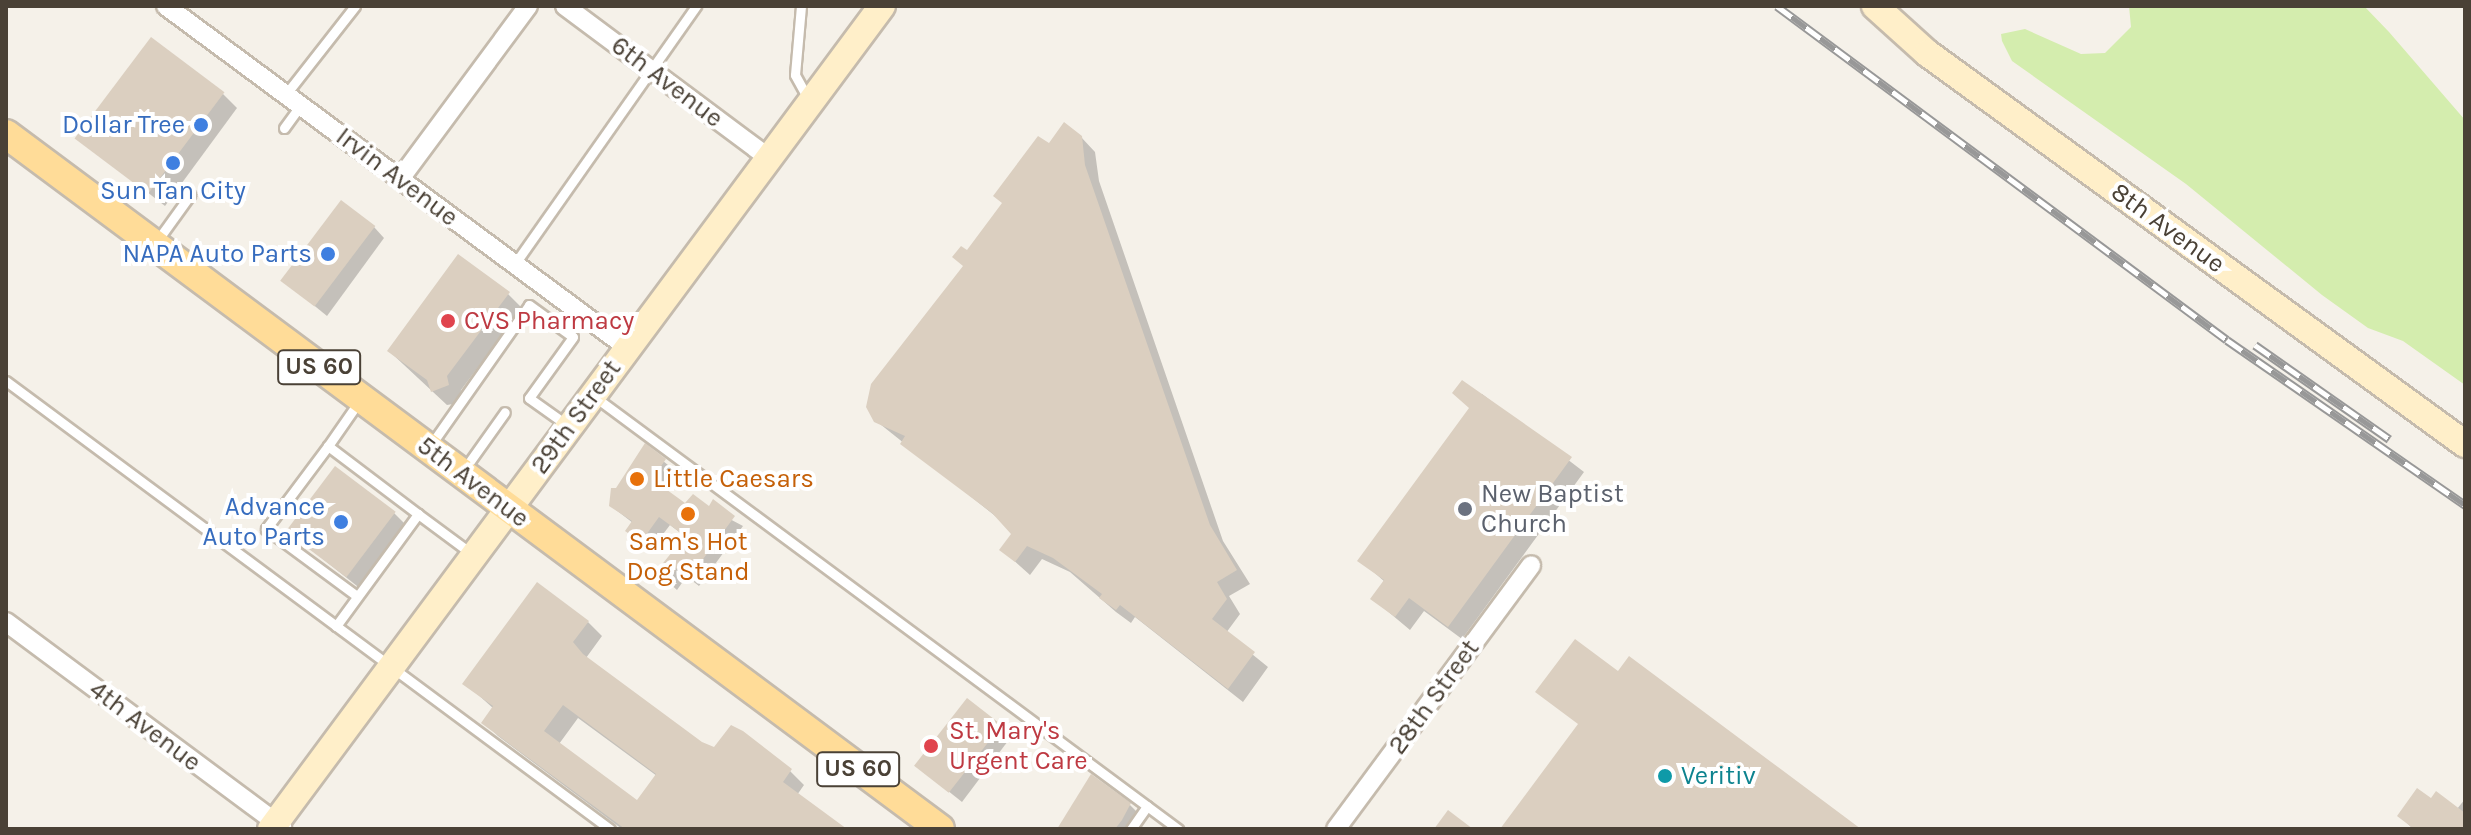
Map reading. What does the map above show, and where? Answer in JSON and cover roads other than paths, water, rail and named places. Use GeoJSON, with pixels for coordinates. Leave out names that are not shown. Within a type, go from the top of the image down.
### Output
{"type":"FeatureCollection","features":[{"type":"Feature","properties":{"kind":"main road","name":"29th Street"},"geometry":{"type":"LineString","coordinates":[[277,827],[569,426],[882,6]]}},
{"type":"Feature","properties":{"kind":"main road","name":"8th Avenue"},"geometry":{"type":"LineString","coordinates":[[1875,6],[1927,53],[2465,444]]}},
{"type":"Feature","properties":{"kind":"main road","name":"5th Avenue"},"geometry":{"type":"LineString","coordinates":[[6,134],[940,829]]}},
{"type":"Feature","properties":{"kind":"street"},"geometry":{"type":"LineString","coordinates":[[400,179],[528,6]]}},
{"type":"Feature","properties":{"kind":"street","name":"6th Avenue"},"geometry":{"type":"LineString","coordinates":[[565,6],[769,158]]}},
{"type":"Feature","properties":{"kind":"street","name":"Irvin Avenue"},"geometry":{"type":"LineString","coordinates":[[178,10],[628,348]]}},
{"type":"Feature","properties":{"kind":"street","name":"28th Street"},"geometry":{"type":"LineString","coordinates":[[1336,829],[1531,565]]}},
{"type":"Feature","properties":{"kind":"street","name":"4th Avenue"},"geometry":{"type":"LineString","coordinates":[[6,622],[277,827]]}},
{"type":"Feature","properties":{"kind":"lane"},"geometry":{"type":"LineString","coordinates":[[284,128],[294,100],[355,6]]}},
{"type":"Feature","properties":{"kind":"lane"},"geometry":{"type":"LineString","coordinates":[[514,265],[696,6]]}},
{"type":"Feature","properties":{"kind":"lane"},"geometry":{"type":"LineString","coordinates":[[801,6],[795,75],[811,101]]}},
{"type":"Feature","properties":{"kind":"lane"},"geometry":{"type":"LineString","coordinates":[[155,244],[190,195]]}},
{"type":"Feature","properties":{"kind":"lane"},"geometry":{"type":"LineString","coordinates":[[550,320],[564,302]]}},
{"type":"Feature","properties":{"kind":"lane"},"geometry":{"type":"LineString","coordinates":[[428,449],[529,305],[573,337],[529,398],[569,426]]}},
{"type":"Feature","properties":{"kind":"lane"},"geometry":{"type":"LineString","coordinates":[[6,381],[610,829]]}},
{"type":"Feature","properties":{"kind":"lane"},"geometry":{"type":"LineString","coordinates":[[592,395],[1178,829]]}},
{"type":"Feature","properties":{"kind":"lane"},"geometry":{"type":"LineString","coordinates":[[357,596],[266,529],[361,399]]}},
{"type":"Feature","properties":{"kind":"lane"},"geometry":{"type":"LineString","coordinates":[[461,474],[505,412]]}},
{"type":"Feature","properties":{"kind":"lane"},"geometry":{"type":"LineString","coordinates":[[328,446],[474,556]]}},
{"type":"Feature","properties":{"kind":"lane"},"geometry":{"type":"LineString","coordinates":[[336,626],[418,514]]}},
{"type":"Feature","properties":{"kind":"lane"},"geometry":{"type":"LineString","coordinates":[[1135,827],[1147,806]]}},
{"type":"Feature","properties":{"kind":"railway"},"geometry":{"type":"LineString","coordinates":[[1777,6],[2227,340],[2465,505]]}},
{"type":"Feature","properties":{"kind":"railway"},"geometry":{"type":"LineString","coordinates":[[2255,345],[2389,439]]}},
{"type":"Feature","properties":{"kind":"place","name":"Dollar Tree"},"geometry":{"type":"Point","coordinates":[201,125]}},
{"type":"Feature","properties":{"kind":"place","name":"Sun Tan City"},"geometry":{"type":"Point","coordinates":[173,163]}},
{"type":"Feature","properties":{"kind":"place","name":"NAPA Auto Parts"},"geometry":{"type":"Point","coordinates":[328,254]}},
{"type":"Feature","properties":{"kind":"place","name":"CVS Pharmacy"},"geometry":{"type":"Point","coordinates":[448,321]}},
{"type":"Feature","properties":{"kind":"place","name":"Little Caesars"},"geometry":{"type":"Point","coordinates":[637,479]}},
{"type":"Feature","properties":{"kind":"place","name":"New Baptist Church"},"geometry":{"type":"Point","coordinates":[1465,509]}},
{"type":"Feature","properties":{"kind":"place","name":"Sam's Hot Dog Stand"},"geometry":{"type":"Point","coordinates":[688,514]}},
{"type":"Feature","properties":{"kind":"place","name":"Advance Auto Parts"},"geometry":{"type":"Point","coordinates":[341,522]}},
{"type":"Feature","properties":{"kind":"place","name":"St. Mary's Urgent Care"},"geometry":{"type":"Point","coordinates":[931,746]}},
{"type":"Feature","properties":{"kind":"place","name":"Veritiv"},"geometry":{"type":"Point","coordinates":[1665,776]}}]}
